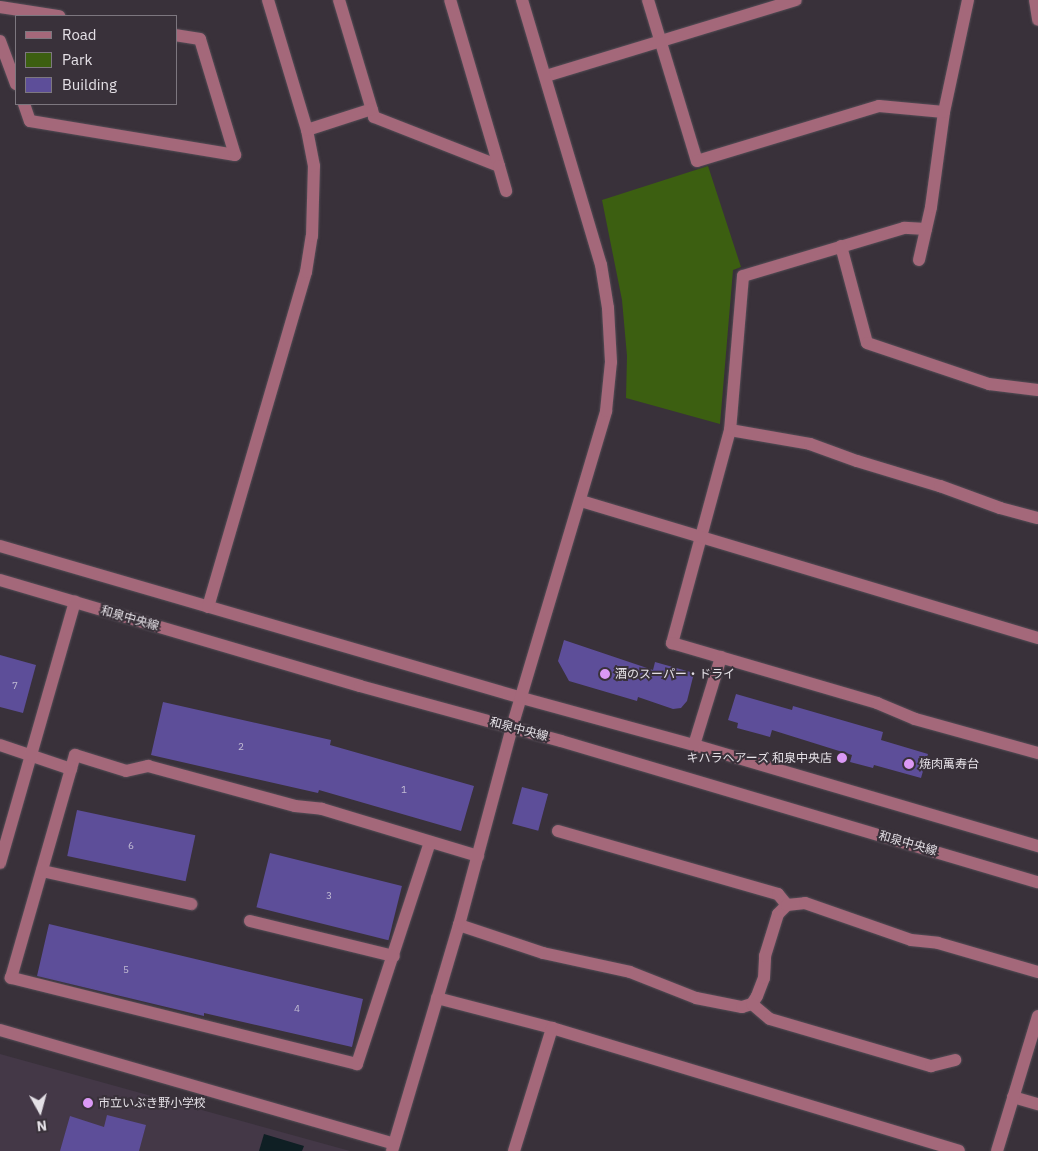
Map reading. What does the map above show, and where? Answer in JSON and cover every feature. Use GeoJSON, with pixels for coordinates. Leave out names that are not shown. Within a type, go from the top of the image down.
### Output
{"type":"FeatureCollection","features":[{"type":"Feature","properties":{"kind":"street"},"geometry":{"type":"LineString","coordinates":[[208,606],[306,272],[312,236],[314,166],[307,130],[268,0]]}},
{"type":"Feature","properties":{"kind":"street"},"geometry":{"type":"LineString","coordinates":[[339,0],[374,117],[499,166]]}},
{"type":"Feature","properties":{"kind":"street"},"geometry":{"type":"LineString","coordinates":[[450,0],[506,191]]}},
{"type":"Feature","properties":{"kind":"street"},"geometry":{"type":"LineString","coordinates":[[0,1030],[393,1147],[459,925],[512,727],[581,501],[606,411],[610,362],[608,308],[601,265],[522,0]]}},
{"type":"Feature","properties":{"kind":"street"},"geometry":{"type":"LineString","coordinates":[[648,0],[697,161],[879,106],[944,112]]}},
{"type":"Feature","properties":{"kind":"street"},"geometry":{"type":"LineString","coordinates":[[546,76],[661,42],[770,4],[796,0]]}},
{"type":"Feature","properties":{"kind":"street"},"geometry":{"type":"LineString","coordinates":[[919,260],[926,229],[944,112],[968,0]]}},
{"type":"Feature","properties":{"kind":"street"},"geometry":{"type":"LineString","coordinates":[[1035,0],[1038,20]]}},
{"type":"Feature","properties":{"kind":"street"},"geometry":{"type":"LineString","coordinates":[[0,7],[52,15]]}},
{"type":"Feature","properties":{"kind":"street"},"geometry":{"type":"LineString","coordinates":[[24,105],[30,121],[235,155],[200,39],[178,35]]}},
{"type":"Feature","properties":{"kind":"street"},"geometry":{"type":"LineString","coordinates":[[0,42],[15,81]]}},
{"type":"Feature","properties":{"kind":"street"},"geometry":{"type":"LineString","coordinates":[[307,130],[372,109]]}},
{"type":"Feature","properties":{"kind":"street"},"geometry":{"type":"LineString","coordinates":[[926,229],[904,228],[743,276],[730,430],[672,643],[877,703],[915,718],[1038,753]]}},
{"type":"Feature","properties":{"kind":"street"},"geometry":{"type":"LineString","coordinates":[[841,246],[866,343],[989,384],[1038,390]]}},
{"type":"Feature","properties":{"kind":"street"},"geometry":{"type":"LineString","coordinates":[[730,430],[810,444],[857,461],[940,486],[1000,508],[1038,518]]}},
{"type":"Feature","properties":{"kind":"street"},"geometry":{"type":"LineString","coordinates":[[581,501],[1038,638]]}},
{"type":"Feature","properties":{"kind":"street"},"geometry":{"type":"LineString","coordinates":[[0,546],[522,698],[694,745],[1038,846]]}},
{"type":"Feature","properties":{"kind":"street","name":"和泉中央線"},"geometry":{"type":"LineString","coordinates":[[0,580],[360,686],[512,727],[1038,882]]}},
{"type":"Feature","properties":{"kind":"street"},"geometry":{"type":"LineString","coordinates":[[0,863],[75,602]]}},
{"type":"Feature","properties":{"kind":"street"},"geometry":{"type":"LineString","coordinates":[[694,745],[721,657]]}},
{"type":"Feature","properties":{"kind":"street"},"geometry":{"type":"LineString","coordinates":[[0,746],[31,754],[71,769]]}},
{"type":"Feature","properties":{"kind":"street"},"geometry":{"type":"LineString","coordinates":[[430,842],[357,1064],[11,978],[75,755],[126,771],[148,766],[295,806],[322,809],[478,856]]}},
{"type":"Feature","properties":{"kind":"street"},"geometry":{"type":"LineString","coordinates":[[558,831],[778,894],[787,905]]}},
{"type":"Feature","properties":{"kind":"street"},"geometry":{"type":"LineString","coordinates":[[42,871],[191,904]]}},
{"type":"Feature","properties":{"kind":"street"},"geometry":{"type":"LineString","coordinates":[[459,925],[543,953],[630,972],[696,998],[742,1007],[752,1004],[764,978],[766,956],[778,914],[787,905],[805,903],[903,938],[938,943],[1038,972]]}},
{"type":"Feature","properties":{"kind":"street"},"geometry":{"type":"LineString","coordinates":[[250,921],[394,956]]}},
{"type":"Feature","properties":{"kind":"street"},"geometry":{"type":"LineString","coordinates":[[438,998],[552,1028],[959,1151]]}},
{"type":"Feature","properties":{"kind":"street"},"geometry":{"type":"LineString","coordinates":[[752,1004],[770,1019],[931,1066],[955,1060]]}},
{"type":"Feature","properties":{"kind":"street"},"geometry":{"type":"LineString","coordinates":[[997,1151],[1038,1016]]}},
{"type":"Feature","properties":{"kind":"street"},"geometry":{"type":"LineString","coordinates":[[514,1151],[552,1028]]}},
{"type":"Feature","properties":{"kind":"street"},"geometry":{"type":"LineString","coordinates":[[1014,1097],[1038,1104]]}},
{"type":"Feature","properties":{"kind":"shaded area","name":"市立いぶき野小学校"},"geometry":{"type":"Polygon","coordinates":[[[0,1054],[350,1151],[0,1151],[0,1054]]]}},
{"type":"Feature","properties":{"kind":"shaded area"},"geometry":{"type":"Polygon","coordinates":[[[264,1134],[304,1146],[302,1151],[259,1151],[264,1134]]]}},
{"type":"Feature","properties":{"kind":"green space"},"geometry":{"type":"Polygon","coordinates":[[[708,166],[741,267],[733,270],[720,424],[626,398],[627,356],[622,300],[602,200],[708,166]]]}},
{"type":"Feature","properties":{"kind":"building","name":"酒のスーパー・ドライ"},"geometry":{"type":"Polygon","coordinates":[[[564,640],[653,670],[655,662],[694,673],[687,701],[681,708],[673,709],[638,697],[637,701],[569,681],[558,661],[564,640]]]}},
{"type":"Feature","properties":{"kind":"building"},"geometry":{"type":"Polygon","coordinates":[[[0,655],[36,665],[23,713],[0,707],[0,655]]]}},
{"type":"Feature","properties":{"kind":"building"},"geometry":{"type":"Polygon","coordinates":[[[736,694],[792,710],[793,706],[883,732],[881,740],[928,754],[921,778],[874,765],[873,768],[850,762],[852,755],[772,730],[770,737],[737,728],[738,723],[728,720],[736,694]]]}},
{"type":"Feature","properties":{"kind":"building"},"geometry":{"type":"Polygon","coordinates":[[[163,702],[331,740],[330,745],[474,786],[461,831],[319,790],[318,793],[151,755],[163,702]]]}},
{"type":"Feature","properties":{"kind":"building"},"geometry":{"type":"Polygon","coordinates":[[[522,787],[548,794],[538,831],[512,824],[522,787]]]}},
{"type":"Feature","properties":{"kind":"building"},"geometry":{"type":"Polygon","coordinates":[[[77,810],[195,835],[186,881],[67,856],[77,810]]]}},
{"type":"Feature","properties":{"kind":"building"},"geometry":{"type":"Polygon","coordinates":[[[270,853],[402,886],[388,940],[256,907],[270,853]]]}},
{"type":"Feature","properties":{"kind":"building"},"geometry":{"type":"Polygon","coordinates":[[[49,924],[363,999],[352,1047],[204,1013],[204,1016],[37,976],[49,924]]]}},
{"type":"Feature","properties":{"kind":"building"},"geometry":{"type":"Polygon","coordinates":[[[107,1115],[146,1125],[139,1151],[60,1151],[70,1116],[104,1127],[107,1115]]]}},
{"type":"Feature","properties":{"kind":"place","name":"酒のスーパー・ドライ"},"geometry":{"type":"Point","coordinates":[605,674]}},
{"type":"Feature","properties":{"kind":"place","name":"キハラヘアーズ 和泉中央店"},"geometry":{"type":"Point","coordinates":[842,758]}},
{"type":"Feature","properties":{"kind":"place","name":"焼肉萬寿台"},"geometry":{"type":"Point","coordinates":[909,764]}},
{"type":"Feature","properties":{"kind":"place","name":"市立いぶき野小学校"},"geometry":{"type":"Point","coordinates":[88,1103]}}]}
